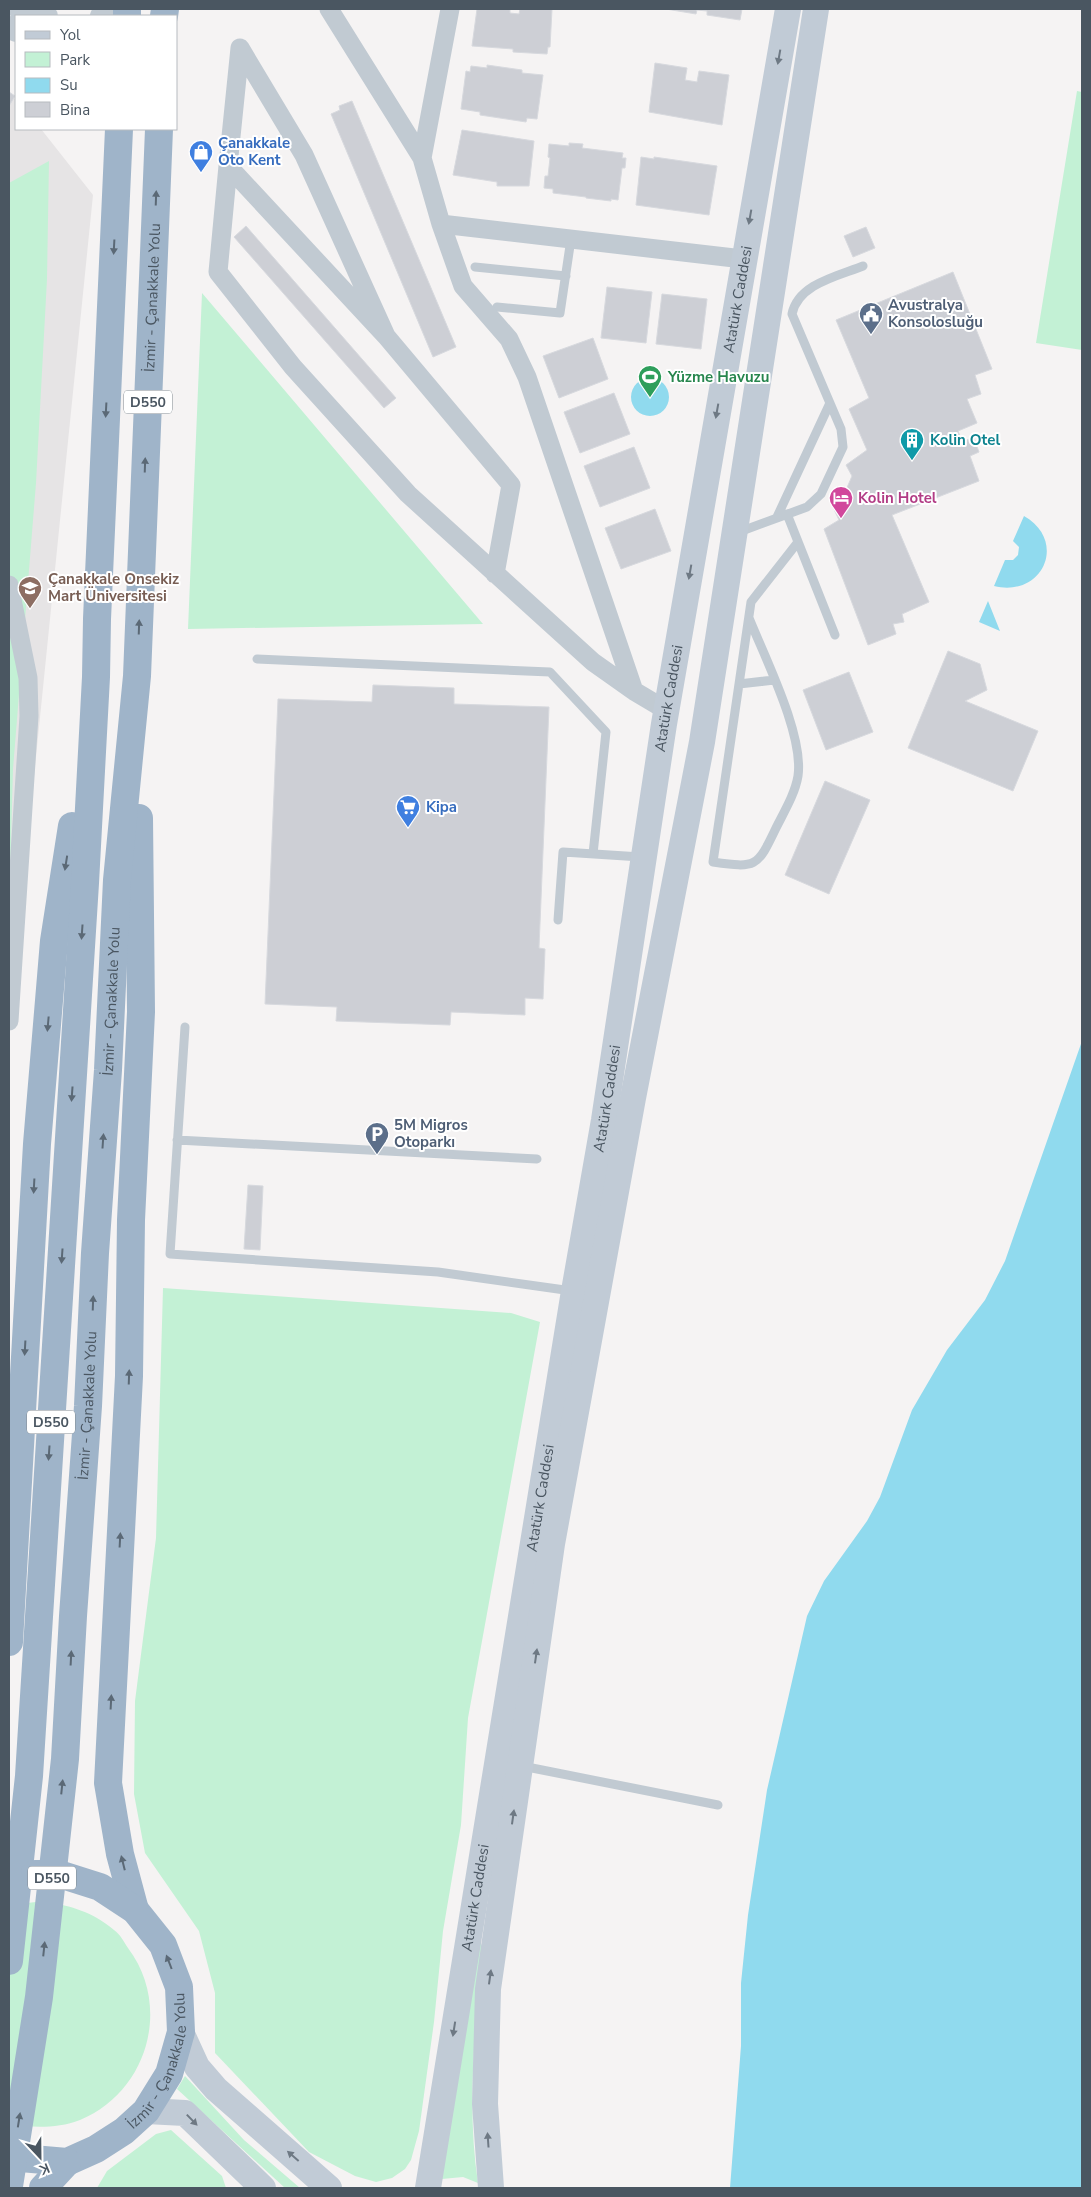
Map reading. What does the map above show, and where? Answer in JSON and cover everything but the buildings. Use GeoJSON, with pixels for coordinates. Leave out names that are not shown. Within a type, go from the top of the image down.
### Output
{"type":"FeatureCollection","features":[{"type":"Feature","properties":{"kind":"highway","name":"D550"},"geometry":{"type":"LineString","coordinates":[[9,1961],[29,1776],[85,883],[96,677],[119,130]]}},
{"type":"Feature","properties":{"kind":"highway","name":"İzmir - Çanakkale Yolu"},"geometry":{"type":"LineString","coordinates":[[9,2186],[39,1997],[65,1759],[88,1406],[95,1253],[108,1070],[117,880],[137,676],[159,130]]}},
{"type":"Feature","properties":{"kind":"highway"},"geometry":{"type":"LineString","coordinates":[[135,1910],[120,1854],[108,1783],[129,1376],[131,1220],[141,1012],[137,676]]}},
{"type":"Feature","properties":{"kind":"highway"},"geometry":{"type":"LineString","coordinates":[[9,1642],[37,1144],[54,941],[96,677]]}},
{"type":"Feature","properties":{"kind":"highway","name":"İzmir - Çanakkale Yolu"},"geometry":{"type":"LineString","coordinates":[[9,1877],[16,1874],[59,1874],[100,1887],[135,1910],[163,1945],[179,1987],[181,2032],[169,2074],[146,2111],[124,2131],[96,2149],[67,2162],[9,2157]]}},
{"type":"Feature","properties":{"kind":"highway"},"geometry":{"type":"LineString","coordinates":[[43,2188],[67,2162]]}},
{"type":"Feature","properties":{"kind":"main road","name":"Atatürk Caddesi"},"geometry":{"type":"LineString","coordinates":[[491,2188],[485,2104],[488,1989],[586,1293],[604,1120],[666,710],[788,9]]}},
{"type":"Feature","properties":{"kind":"main road","name":"Atatürk Caddesi"},"geometry":{"type":"LineString","coordinates":[[428,2188],[586,1293],[706,713],[816,9]]}},
{"type":"Feature","properties":{"kind":"main road"},"geometry":{"type":"LineString","coordinates":[[696,532],[734,534]]}},
{"type":"Feature","properties":{"kind":"main road"},"geometry":{"type":"LineString","coordinates":[[666,710],[706,713]]}},
{"type":"Feature","properties":{"kind":"main road"},"geometry":{"type":"LineString","coordinates":[[181,2032],[197,2067],[216,2089],[329,2188]]}},
{"type":"Feature","properties":{"kind":"main road"},"geometry":{"type":"LineString","coordinates":[[146,2111],[185,2113],[241,2176],[262,2188]]}},
{"type":"Feature","properties":{"kind":"street"},"geometry":{"type":"LineString","coordinates":[[19,9],[40,15]]}},
{"type":"Feature","properties":{"kind":"street"},"geometry":{"type":"LineString","coordinates":[[104,15],[121,9]]}},
{"type":"Feature","properties":{"kind":"street"},"geometry":{"type":"LineString","coordinates":[[329,9],[422,158],[440,224],[463,286],[510,340],[527,377],[634,691]]}},
{"type":"Feature","properties":{"kind":"street"},"geometry":{"type":"LineString","coordinates":[[422,158],[450,9]]}},
{"type":"Feature","properties":{"kind":"street"},"geometry":{"type":"LineString","coordinates":[[386,336],[304,155],[240,48],[218,272],[293,367],[408,494],[593,662],[634,691],[666,710]]}},
{"type":"Feature","properties":{"kind":"street"},"geometry":{"type":"LineString","coordinates":[[228,166],[386,336],[511,485],[495,574]]}},
{"type":"Feature","properties":{"kind":"street"},"geometry":{"type":"LineString","coordinates":[[440,224],[743,259]]}},
{"type":"Feature","properties":{"kind":"street"},"geometry":{"type":"LineString","coordinates":[[9,585],[28,678],[29,716],[9,1021]]}},
{"type":"Feature","properties":{"kind":"lane"},"geometry":{"type":"LineString","coordinates":[[497,307],[560,313],[570,239]]}},
{"type":"Feature","properties":{"kind":"lane"},"geometry":{"type":"LineString","coordinates":[[734,534],[807,507],[821,494],[842,447],[841,429],[792,314],[799,297],[811,288],[863,266]]}},
{"type":"Feature","properties":{"kind":"lane"},"geometry":{"type":"LineString","coordinates":[[475,268],[566,276]]}},
{"type":"Feature","properties":{"kind":"lane"},"geometry":{"type":"LineString","coordinates":[[777,517],[830,403]]}},
{"type":"Feature","properties":{"kind":"lane"},"geometry":{"type":"LineString","coordinates":[[786,514],[835,635]]}},
{"type":"Feature","properties":{"kind":"lane"},"geometry":{"type":"LineString","coordinates":[[748,618],[774,680],[799,754],[796,787],[762,857],[750,864],[741,866],[713,862],[748,618],[751,602],[798,542]]}},
{"type":"Feature","properties":{"kind":"lane"},"geometry":{"type":"LineString","coordinates":[[257,659],[550,672],[606,732],[593,854]]}},
{"type":"Feature","properties":{"kind":"lane"},"geometry":{"type":"LineString","coordinates":[[739,684],[774,680]]}},
{"type":"Feature","properties":{"kind":"lane"},"geometry":{"type":"LineString","coordinates":[[558,920],[563,852],[644,858]]}},
{"type":"Feature","properties":{"kind":"lane"},"geometry":{"type":"LineString","coordinates":[[184,1027],[170,1254],[438,1272],[586,1293]]}},
{"type":"Feature","properties":{"kind":"lane"},"geometry":{"type":"LineString","coordinates":[[177,1140],[537,1159]]}},
{"type":"Feature","properties":{"kind":"lane"},"geometry":{"type":"LineString","coordinates":[[520,1766],[718,1805]]}},
{"type":"Feature","properties":{"kind":"shaded area","name":"Çanakkale Onsekiz Mart Üniversitesi"},"geometry":{"type":"Polygon","coordinates":[[[9,93],[15,99],[15,130],[42,130],[93,195],[9,1023],[9,93]]]}},
{"type":"Feature","properties":{"kind":"green space"},"geometry":{"type":"Polygon","coordinates":[[[1077,91],[1082,92],[1082,350],[1036,343],[1077,91]]]}},
{"type":"Feature","properties":{"kind":"green space"},"geometry":{"type":"Polygon","coordinates":[[[49,161],[47,279],[36,483],[13,769],[9,913],[9,183],[49,161]]]}},
{"type":"Feature","properties":{"kind":"green space"},"geometry":{"type":"Polygon","coordinates":[[[202,293],[483,624],[188,629],[202,293]]]}},
{"type":"Feature","properties":{"kind":"green space"},"geometry":{"type":"Polygon","coordinates":[[[163,1288],[511,1313],[540,1322],[468,1718],[461,1825],[443,1931],[434,2022],[419,2131],[411,2160],[405,2169],[392,2178],[376,2182],[355,2176],[309,2152],[215,2053],[215,1993],[199,1931],[145,1853],[134,1794],[135,1701],[156,1538],[163,1288]]]}},
{"type":"Feature","properties":{"kind":"green space"},"geometry":{"type":"Polygon","coordinates":[[[45,1901],[89,1914],[118,1934],[141,1971],[149,1995],[150,2021],[146,2045],[137,2069],[122,2089],[103,2107],[80,2120],[63,2125],[36,2127],[9,2125],[9,1905],[45,1901]]]}},
{"type":"Feature","properties":{"kind":"green space"},"geometry":{"type":"Polygon","coordinates":[[[479,1939],[482,1946],[472,2094],[474,2154],[478,2183],[463,2177],[442,2179],[479,1939]]]}},
{"type":"Feature","properties":{"kind":"green space"},"geometry":{"type":"Polygon","coordinates":[[[185,2076],[244,2140],[300,2188],[285,2188],[177,2089],[185,2076]]]}},
{"type":"Feature","properties":{"kind":"green space"},"geometry":{"type":"Polygon","coordinates":[[[171,2130],[222,2176],[226,2188],[97,2188],[107,2171],[156,2134],[171,2130]]]}},
{"type":"Feature","properties":{"kind":"water","name":"Yüzme Havuzu"},"geometry":{"type":"Polygon","coordinates":[[[650,378],[663,384],[669,397],[663,410],[650,416],[637,410],[631,397],[637,384],[650,378]]]}},
{"type":"Feature","properties":{"kind":"water"},"geometry":{"type":"Polygon","coordinates":[[[1024,516],[1037,527],[1045,539],[1047,552],[1044,565],[1037,576],[1026,584],[1011,587],[994,586],[1005,560],[1013,560],[1018,555],[1019,547],[1013,541],[1024,516]]]}},
{"type":"Feature","properties":{"kind":"water"},"geometry":{"type":"Polygon","coordinates":[[[988,601],[1000,631],[979,622],[988,601]]]}},
{"type":"Feature","properties":{"kind":"water"},"geometry":{"type":"Polygon","coordinates":[[[1082,1041],[1082,2188],[730,2188],[741,2046],[741,1983],[748,1915],[767,1790],[807,1616],[824,1581],[867,1521],[880,1497],[912,1410],[947,1350],[985,1300],[1005,1261],[1082,1041]]]}},
{"type":"Feature","properties":{"kind":"place","name":"Çanakkale Oto Kent"},"geometry":{"type":"Point","coordinates":[201,173]}},
{"type":"Feature","properties":{"kind":"place","name":"Avustralya Konsolosluğu"},"geometry":{"type":"Point","coordinates":[871,335]}},
{"type":"Feature","properties":{"kind":"place","name":"Yüzme Havuzu"},"geometry":{"type":"Point","coordinates":[650,398]}},
{"type":"Feature","properties":{"kind":"place","name":"Kolin Otel"},"geometry":{"type":"Point","coordinates":[912,461]}},
{"type":"Feature","properties":{"kind":"place","name":"Kolin Hotel"},"geometry":{"type":"Point","coordinates":[841,519]}},
{"type":"Feature","properties":{"kind":"place","name":"Çanakkale Onsekiz Mart Üniversitesi"},"geometry":{"type":"Point","coordinates":[30,609]}},
{"type":"Feature","properties":{"kind":"place","name":"Kipa"},"geometry":{"type":"Point","coordinates":[408,828]}},
{"type":"Feature","properties":{"kind":"place","name":"5M Migros Otoparkı"},"geometry":{"type":"Point","coordinates":[377,1155]}}]}
